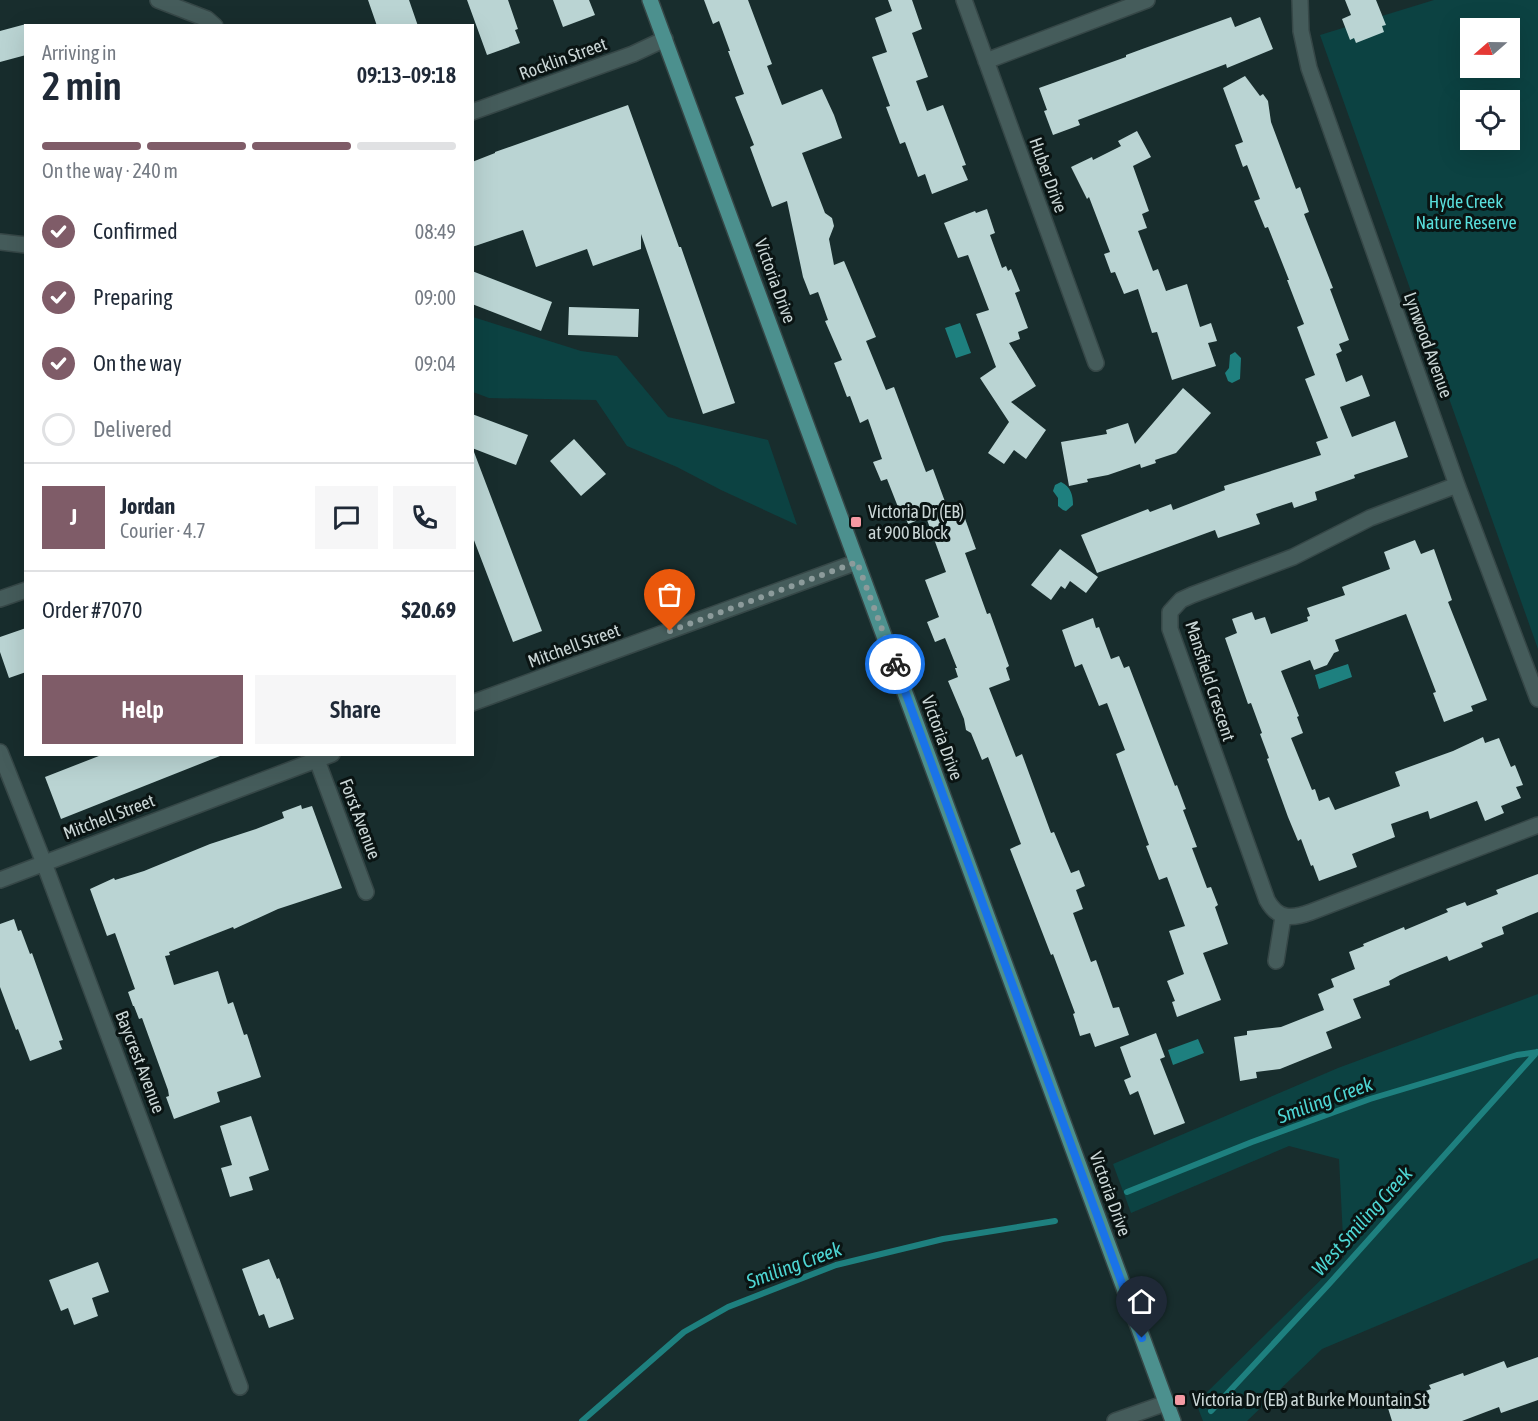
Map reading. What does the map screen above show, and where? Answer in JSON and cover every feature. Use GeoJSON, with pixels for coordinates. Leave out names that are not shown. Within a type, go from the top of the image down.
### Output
{"type":"FeatureCollection","features":[{"type":"Feature","properties":{"kind":"main road","name":"Victoria Drive"},"geometry":{"type":"LineString","coordinates":[[650,0],[1173,1421]]}},
{"type":"Feature","properties":{"kind":"street"},"geometry":{"type":"LineString","coordinates":[[158,0],[207,19],[213,24]]}},
{"type":"Feature","properties":{"kind":"street","name":"Huber Drive"},"geometry":{"type":"LineString","coordinates":[[964,0],[1096,363]]}},
{"type":"Feature","properties":{"kind":"street"},"geometry":{"type":"LineString","coordinates":[[986,61],[1147,0]]}},
{"type":"Feature","properties":{"kind":"street","name":"Lynwood Avenue"},"geometry":{"type":"LineString","coordinates":[[1300,0],[1301,31],[1309,68],[1457,485],[1538,699]]}},
{"type":"Feature","properties":{"kind":"street","name":"Rocklin Street"},"geometry":{"type":"LineString","coordinates":[[474,111],[633,54],[665,39]]}},
{"type":"Feature","properties":{"kind":"street"},"geometry":{"type":"LineString","coordinates":[[0,242],[24,245]]}},
{"type":"Feature","properties":{"kind":"street","name":"Mansfield Crescent"},"geometry":{"type":"LineString","coordinates":[[1283,917],[1271,908],[1267,900],[1175,648],[1170,629],[1170,612],[1181,600],[1192,595],[1293,557],[1370,518],[1457,485]]}},
{"type":"Feature","properties":{"kind":"street","name":"Mitchell Street"},"geometry":{"type":"LineString","coordinates":[[474,702],[857,562]]}},
{"type":"Feature","properties":{"kind":"street"},"geometry":{"type":"LineString","coordinates":[[0,599],[24,591]]}},
{"type":"Feature","properties":{"kind":"street","name":"Baycrest Avenue"},"geometry":{"type":"LineString","coordinates":[[0,752],[44,863],[240,1388]]}},
{"type":"Feature","properties":{"kind":"street","name":"Mitchell Street"},"geometry":{"type":"LineString","coordinates":[[0,880],[327,756]]}},
{"type":"Feature","properties":{"kind":"street","name":"Forst Avenue"},"geometry":{"type":"LineString","coordinates":[[317,760],[366,892]]}},
{"type":"Feature","properties":{"kind":"street"},"geometry":{"type":"LineString","coordinates":[[1276,961],[1283,917],[1298,917],[1538,825]]}},
{"type":"Feature","properties":{"kind":"street"},"geometry":{"type":"LineString","coordinates":[[1115,1421],[1166,1403]]}},
{"type":"Feature","properties":{"kind":"green space","name":"Hyde Creek Nature Reserve"},"geometry":{"type":"Polygon","coordinates":[[[1434,0],[1538,0],[1538,649],[1320,35],[1434,0]]]}},
{"type":"Feature","properties":{"kind":"green space"},"geometry":{"type":"Polygon","coordinates":[[[474,317],[581,351],[617,356],[668,417],[768,440],[797,525],[677,467],[627,446],[596,400],[489,398],[474,392],[474,317]]]}},
{"type":"Feature","properties":{"kind":"green space"},"geometry":{"type":"Polygon","coordinates":[[[1538,994],[1538,1258],[1322,1349],[1247,1421],[1203,1421],[1196,1403],[1344,1257],[1339,1159],[1289,1146],[1131,1213],[1113,1164],[1338,1068],[1538,994]]]}},
{"type":"Feature","properties":{"kind":"shaded area"},"geometry":{"type":"Polygon","coordinates":[[[960,323],[971,353],[956,358],[945,328],[960,323]]]}},
{"type":"Feature","properties":{"kind":"shaded area"},"geometry":{"type":"Polygon","coordinates":[[[1235,352],[1241,358],[1240,379],[1232,383],[1228,381],[1225,373],[1229,368],[1230,355],[1235,352]]]}},
{"type":"Feature","properties":{"kind":"shaded area"},"geometry":{"type":"Polygon","coordinates":[[[1061,482],[1069,489],[1073,498],[1073,505],[1066,511],[1058,506],[1058,498],[1053,491],[1055,485],[1061,482]]]}},
{"type":"Feature","properties":{"kind":"shaded area"},"geometry":{"type":"Polygon","coordinates":[[[1348,664],[1352,677],[1319,689],[1315,675],[1348,664]]]}},
{"type":"Feature","properties":{"kind":"shaded area"},"geometry":{"type":"Polygon","coordinates":[[[1198,1039],[1204,1053],[1173,1065],[1168,1050],[1198,1039]]]}},
{"type":"Feature","properties":{"kind":"building"},"geometry":{"type":"Polygon","coordinates":[[[368,0],[409,0],[417,24],[376,24],[368,0]]]}},
{"type":"Feature","properties":{"kind":"building"},"geometry":{"type":"Polygon","coordinates":[[[467,0],[508,0],[518,29],[515,30],[520,43],[487,55],[467,0]]]}},
{"type":"Feature","properties":{"kind":"building"},"geometry":{"type":"Polygon","coordinates":[[[553,0],[589,0],[595,15],[563,27],[553,0]]]}},
{"type":"Feature","properties":{"kind":"building"},"geometry":{"type":"Polygon","coordinates":[[[704,0],[748,0],[772,64],[767,66],[782,105],[822,89],[834,115],[842,138],[802,153],[825,213],[832,218],[834,226],[829,239],[834,265],[844,261],[876,337],[866,341],[886,390],[894,387],[926,472],[933,469],[951,518],[963,513],[976,549],[965,553],[1009,666],[1006,668],[1010,680],[989,688],[1016,757],[1022,754],[1051,833],[1054,832],[1071,873],[1079,870],[1085,886],[1076,890],[1083,909],[1073,913],[1091,962],[1096,960],[1113,1008],[1119,1007],[1129,1035],[1095,1047],[1090,1033],[1080,1036],[1073,1014],[1075,1013],[1053,954],[1051,955],[1010,849],[1021,844],[988,757],[982,760],[971,733],[966,730],[964,719],[948,681],[958,677],[955,668],[957,668],[945,638],[935,642],[927,622],[939,617],[925,580],[946,572],[926,517],[908,524],[904,513],[898,507],[887,479],[881,481],[873,462],[882,459],[868,419],[860,423],[834,363],[842,360],[825,321],[828,320],[818,292],[810,295],[803,277],[787,201],[772,207],[750,147],[754,145],[735,97],[744,94],[728,51],[730,51],[719,21],[713,24],[704,0]]]}},
{"type":"Feature","properties":{"kind":"building"},"geometry":{"type":"Polygon","coordinates":[[[888,0],[912,0],[922,29],[912,33],[928,77],[916,81],[927,111],[943,105],[966,165],[962,166],[968,180],[932,194],[925,174],[918,177],[905,142],[900,144],[886,107],[890,106],[872,57],[887,52],[875,18],[892,11],[888,0]]]}},
{"type":"Feature","properties":{"kind":"building"},"geometry":{"type":"Polygon","coordinates":[[[1345,0],[1376,0],[1386,25],[1382,26],[1384,32],[1356,43],[1354,38],[1350,40],[1342,19],[1351,15],[1345,0]]]}},
{"type":"Feature","properties":{"kind":"building"},"geometry":{"type":"Polygon","coordinates":[[[1231,17],[1235,27],[1260,17],[1273,49],[1227,68],[1226,64],[1078,120],[1080,125],[1053,135],[1039,88],[1231,17]]]}},
{"type":"Feature","properties":{"kind":"building"},"geometry":{"type":"Polygon","coordinates":[[[24,25],[24,56],[0,62],[0,31],[24,25]]]}},
{"type":"Feature","properties":{"kind":"building"},"geometry":{"type":"Polygon","coordinates":[[[1245,76],[1260,96],[1263,94],[1268,101],[1271,122],[1296,189],[1300,187],[1309,212],[1304,214],[1333,288],[1330,289],[1349,340],[1339,344],[1342,351],[1336,354],[1346,382],[1362,375],[1370,396],[1340,407],[1352,437],[1395,421],[1408,457],[1354,475],[1355,478],[1315,492],[1317,500],[1294,508],[1292,502],[1256,514],[1260,524],[1218,538],[1215,530],[1097,573],[1081,535],[1148,509],[1150,512],[1171,504],[1173,510],[1225,490],[1224,486],[1321,455],[1316,442],[1328,438],[1305,379],[1315,375],[1297,327],[1304,324],[1268,227],[1265,228],[1254,201],[1260,199],[1247,165],[1243,167],[1235,145],[1243,142],[1223,88],[1245,76]]]}},
{"type":"Feature","properties":{"kind":"building"},"geometry":{"type":"Polygon","coordinates":[[[628,105],[679,247],[681,247],[735,403],[703,414],[641,234],[641,249],[593,266],[587,249],[536,267],[523,230],[474,246],[474,161],[628,105]]]}},
{"type":"Feature","properties":{"kind":"building"},"geometry":{"type":"Polygon","coordinates":[[[1137,131],[1151,157],[1133,166],[1149,211],[1142,214],[1147,228],[1138,231],[1153,271],[1158,269],[1166,291],[1187,284],[1200,327],[1211,323],[1217,341],[1208,343],[1216,366],[1172,380],[1157,332],[1152,333],[1138,289],[1124,294],[1115,272],[1111,273],[1104,254],[1110,252],[1089,197],[1087,199],[1071,167],[1092,157],[1093,160],[1121,146],[1118,141],[1137,131]]]}},
{"type":"Feature","properties":{"kind":"building"},"geometry":{"type":"Polygon","coordinates":[[[987,209],[995,233],[990,235],[1002,268],[1006,266],[1008,271],[1011,269],[1020,291],[1015,293],[1028,328],[1018,332],[1020,339],[1009,343],[1036,386],[1011,402],[1046,430],[1026,459],[1014,450],[1004,464],[988,453],[1009,422],[980,378],[996,367],[976,314],[989,310],[968,255],[958,258],[944,223],[975,211],[976,213],[987,209]]]}},
{"type":"Feature","properties":{"kind":"building"},"geometry":{"type":"Polygon","coordinates":[[[474,272],[552,302],[541,331],[474,305],[474,272]]]}},
{"type":"Feature","properties":{"kind":"building"},"geometry":{"type":"Polygon","coordinates":[[[569,307],[639,309],[638,337],[568,335],[569,307]]]}},
{"type":"Feature","properties":{"kind":"building"},"geometry":{"type":"Polygon","coordinates":[[[1183,388],[1211,413],[1176,453],[1155,460],[1156,463],[1141,468],[1140,464],[1108,475],[1087,479],[1088,482],[1069,486],[1061,442],[1107,434],[1106,430],[1128,423],[1135,444],[1183,388]]]}},
{"type":"Feature","properties":{"kind":"building"},"geometry":{"type":"Polygon","coordinates":[[[474,415],[528,435],[516,465],[474,449],[474,415]]]}},
{"type":"Feature","properties":{"kind":"building"},"geometry":{"type":"Polygon","coordinates":[[[574,439],[606,474],[581,496],[550,461],[574,439]]]}},
{"type":"Feature","properties":{"kind":"building"},"geometry":{"type":"Polygon","coordinates":[[[474,452],[542,631],[513,642],[474,540],[474,452]]]}},
{"type":"Feature","properties":{"kind":"building"},"geometry":{"type":"Polygon","coordinates":[[[1415,540],[1421,554],[1434,549],[1452,600],[1448,602],[1487,700],[1471,706],[1473,711],[1444,722],[1433,693],[1436,692],[1406,614],[1335,640],[1339,651],[1334,653],[1327,665],[1314,670],[1310,660],[1281,671],[1299,716],[1297,717],[1303,733],[1291,738],[1312,790],[1315,789],[1319,801],[1329,797],[1335,810],[1400,786],[1395,772],[1453,751],[1483,737],[1485,743],[1499,738],[1511,767],[1515,765],[1523,785],[1516,787],[1521,798],[1501,806],[1504,813],[1485,821],[1477,801],[1430,819],[1428,811],[1391,824],[1395,837],[1352,854],[1357,867],[1319,881],[1301,839],[1298,841],[1288,817],[1267,759],[1269,758],[1260,734],[1262,733],[1251,703],[1248,704],[1225,638],[1237,633],[1232,619],[1252,612],[1255,620],[1265,617],[1271,634],[1308,621],[1307,617],[1310,616],[1307,608],[1345,595],[1342,587],[1390,569],[1384,552],[1415,540]]]}},
{"type":"Feature","properties":{"kind":"building"},"geometry":{"type":"Polygon","coordinates":[[[1060,549],[1098,577],[1086,593],[1070,581],[1065,589],[1061,586],[1051,600],[1031,585],[1060,549]]]}},
{"type":"Feature","properties":{"kind":"building"},"geometry":{"type":"Polygon","coordinates":[[[1093,618],[1096,628],[1099,627],[1111,659],[1119,656],[1124,668],[1129,666],[1186,809],[1183,810],[1197,847],[1192,848],[1207,888],[1211,887],[1218,905],[1215,907],[1228,944],[1203,953],[1221,1000],[1177,1017],[1172,1002],[1175,1001],[1167,981],[1184,974],[1169,931],[1185,926],[1167,877],[1159,880],[1146,846],[1149,845],[1116,754],[1125,750],[1107,703],[1099,706],[1082,664],[1075,667],[1062,630],[1093,618]]]}},
{"type":"Feature","properties":{"kind":"building"},"geometry":{"type":"Polygon","coordinates":[[[24,629],[24,673],[9,678],[0,652],[0,637],[24,629]]]}},
{"type":"Feature","properties":{"kind":"building"},"geometry":{"type":"Polygon","coordinates":[[[99,756],[220,756],[61,819],[45,777],[99,756]]]}},
{"type":"Feature","properties":{"kind":"building"},"geometry":{"type":"Polygon","coordinates":[[[301,805],[302,809],[312,806],[342,888],[278,909],[234,929],[233,927],[169,952],[170,955],[165,956],[174,985],[218,971],[228,1004],[233,1002],[244,1035],[247,1034],[261,1077],[217,1092],[220,1102],[174,1119],[166,1097],[169,1096],[168,1090],[142,1018],[139,1019],[128,992],[135,989],[115,933],[107,936],[90,889],[114,878],[115,880],[144,871],[210,844],[284,818],[282,812],[301,805]]]}},
{"type":"Feature","properties":{"kind":"building"},"geometry":{"type":"Polygon","coordinates":[[[1538,874],[1538,912],[1502,927],[1504,934],[1481,943],[1483,947],[1449,961],[1447,956],[1400,975],[1389,981],[1390,985],[1353,999],[1361,1018],[1326,1032],[1332,1048],[1280,1069],[1256,1072],[1257,1078],[1240,1081],[1234,1037],[1247,1035],[1247,1031],[1281,1027],[1324,1010],[1318,994],[1334,987],[1331,979],[1355,969],[1349,952],[1404,927],[1405,930],[1448,912],[1446,909],[1465,902],[1467,906],[1498,894],[1496,890],[1538,874]]]}},
{"type":"Feature","properties":{"kind":"building"},"geometry":{"type":"Polygon","coordinates":[[[14,919],[30,954],[32,953],[63,1040],[59,1041],[62,1049],[30,1061],[0,987],[0,924],[14,919]]]}},
{"type":"Feature","properties":{"kind":"building"},"geometry":{"type":"Polygon","coordinates":[[[1156,1033],[1165,1057],[1160,1059],[1185,1123],[1154,1135],[1138,1091],[1130,1095],[1124,1080],[1131,1077],[1120,1047],[1156,1033]]]}},
{"type":"Feature","properties":{"kind":"building"},"geometry":{"type":"Polygon","coordinates":[[[251,1116],[269,1170],[249,1177],[253,1190],[230,1197],[221,1168],[232,1165],[220,1126],[251,1116]]]}},
{"type":"Feature","properties":{"kind":"building"},"geometry":{"type":"Polygon","coordinates":[[[269,1259],[277,1279],[279,1278],[294,1319],[269,1328],[264,1314],[259,1316],[242,1269],[269,1259]]]}},
{"type":"Feature","properties":{"kind":"building"},"geometry":{"type":"Polygon","coordinates":[[[98,1262],[109,1292],[92,1298],[98,1316],[74,1325],[68,1308],[61,1311],[49,1280],[98,1262]]]}},
{"type":"Feature","properties":{"kind":"building"},"geometry":{"type":"Polygon","coordinates":[[[1538,1357],[1538,1400],[1501,1413],[1499,1407],[1462,1421],[1392,1421],[1387,1405],[1431,1389],[1429,1385],[1463,1373],[1464,1376],[1504,1361],[1507,1368],[1538,1357]]]}},
{"type":"Feature","properties":{"kind":"waterway","name":"West Smiling Creek"},"geometry":{"type":"LineString","coordinates":[[1211,1411],[1329,1284],[1537,1052]]}},
{"type":"Feature","properties":{"kind":"waterway","name":"Smiling Creek"},"geometry":{"type":"LineString","coordinates":[[1127,1192],[1252,1142],[1370,1099],[1517,1055],[1538,1052]]}},
{"type":"Feature","properties":{"kind":"waterway","name":"Smiling Creek"},"geometry":{"type":"LineString","coordinates":[[582,1421],[684,1332],[728,1307],[836,1265],[943,1239],[1055,1221]]}},
{"type":"Feature","properties":{"kind":"way so far"},"geometry":{"type":"LineString","coordinates":[[670,631],[857,562],[895,664]]}},
{"type":"Feature","properties":{"kind":"place","name":"Victoria Dr (EB) at 900 Block"},"geometry":{"type":"Point","coordinates":[856,522]}},
{"type":"Feature","properties":{"kind":"place","name":"Victoria Dr (EB) at Burke Mountain St"},"geometry":{"type":"Point","coordinates":[1180,1400]}},
{"type":"Feature","properties":{"kind":"route"},"geometry":{"type":"LineString","coordinates":[[895,664],[1142,1338]]}}]}
